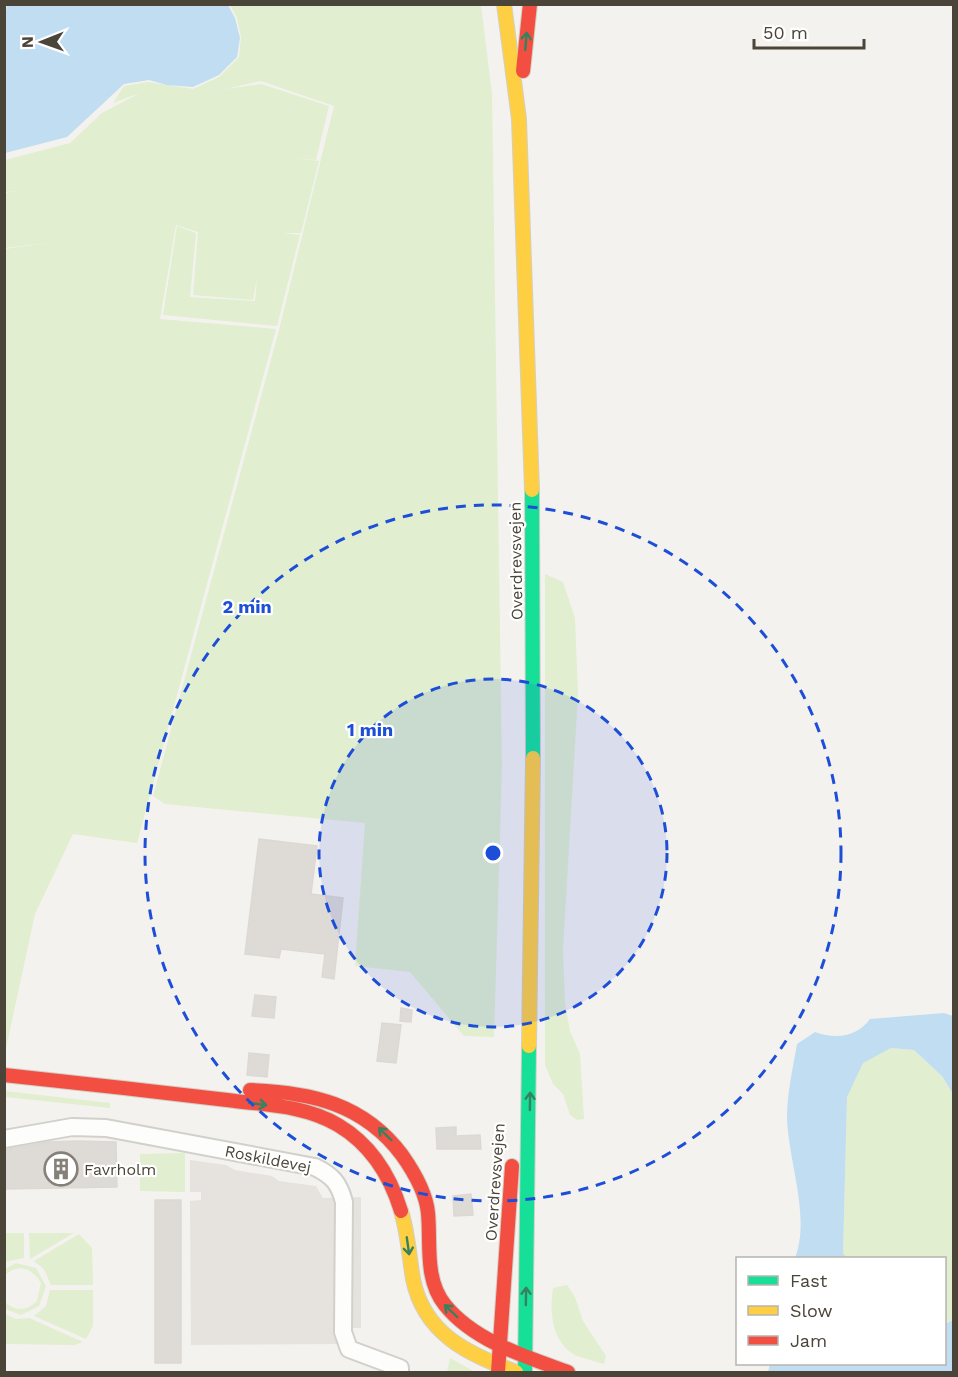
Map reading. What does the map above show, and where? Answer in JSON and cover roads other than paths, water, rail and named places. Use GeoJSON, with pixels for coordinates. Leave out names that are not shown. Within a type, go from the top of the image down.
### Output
{"type":"FeatureCollection","features":[{"type":"Feature","properties":{"kind":"main road","name":"Overdrevsvejen"},"geometry":{"type":"LineString","coordinates":[[504,4],[519,119],[531,431],[534,655],[528,1002],[531,1066],[520,1352]]}},
{"type":"Feature","properties":{"kind":"main road","name":"Overdrevsvejen"},"geometry":{"type":"LineString","coordinates":[[519,119],[530,4]]}},
{"type":"Feature","properties":{"kind":"main road","name":"Overdrevsvejen"},"geometry":{"type":"LineString","coordinates":[[499,1369],[513,1157],[528,1002]]}},
{"type":"Feature","properties":{"kind":"main road"},"geometry":{"type":"LineString","coordinates":[[4,1075],[158,1090],[290,1108],[320,1116],[348,1131],[374,1154],[395,1189],[404,1216],[417,1300],[432,1324],[451,1341],[499,1369],[519,1372]]}},
{"type":"Feature","properties":{"kind":"main road"},"geometry":{"type":"LineString","coordinates":[[158,1090],[304,1093],[338,1102],[372,1122],[395,1143],[414,1174],[427,1209],[432,1274],[445,1305],[461,1320],[500,1343],[568,1372]]}},
{"type":"Feature","properties":{"kind":"main road"},"geometry":{"type":"LineString","coordinates":[[513,1157],[519,1372]]}},
{"type":"Feature","properties":{"kind":"main road"},"geometry":{"type":"LineString","coordinates":[[500,1343],[519,1372]]}},
{"type":"Feature","properties":{"kind":"street","name":"Roskildevej"},"geometry":{"type":"LineString","coordinates":[[4,1139],[72,1127],[106,1128],[315,1167],[332,1175],[340,1186],[344,1202],[343,1332],[349,1349],[400,1368],[400,1372]]}},
{"type":"Feature","properties":{"kind":"water"},"geometry":{"type":"Polygon","coordinates":[[[7,5],[228,5],[235,18],[240,38],[237,57],[219,75],[193,87],[167,85],[149,80],[124,84],[67,137],[5,153],[4,24],[7,5]]]}},
{"type":"Feature","properties":{"kind":"water"},"geometry":{"type":"Polygon","coordinates":[[[944,1013],[953,1016],[953,1094],[942,1076],[914,1050],[891,1048],[863,1063],[847,1097],[843,1254],[847,1257],[795,1257],[801,1225],[800,1207],[787,1117],[789,1089],[797,1044],[815,1032],[830,1036],[852,1033],[870,1019],[944,1013]]]}},
{"type":"Feature","properties":{"kind":"water"},"geometry":{"type":"Polygon","coordinates":[[[953,1320],[953,1370],[949,1372],[768,1372],[770,1365],[946,1365],[946,1324],[953,1320]]]}},
{"type":"Feature","properties":{"kind":"place","name":"Favrholm"},"geometry":{"type":"Point","coordinates":[61,1169]}}]}
